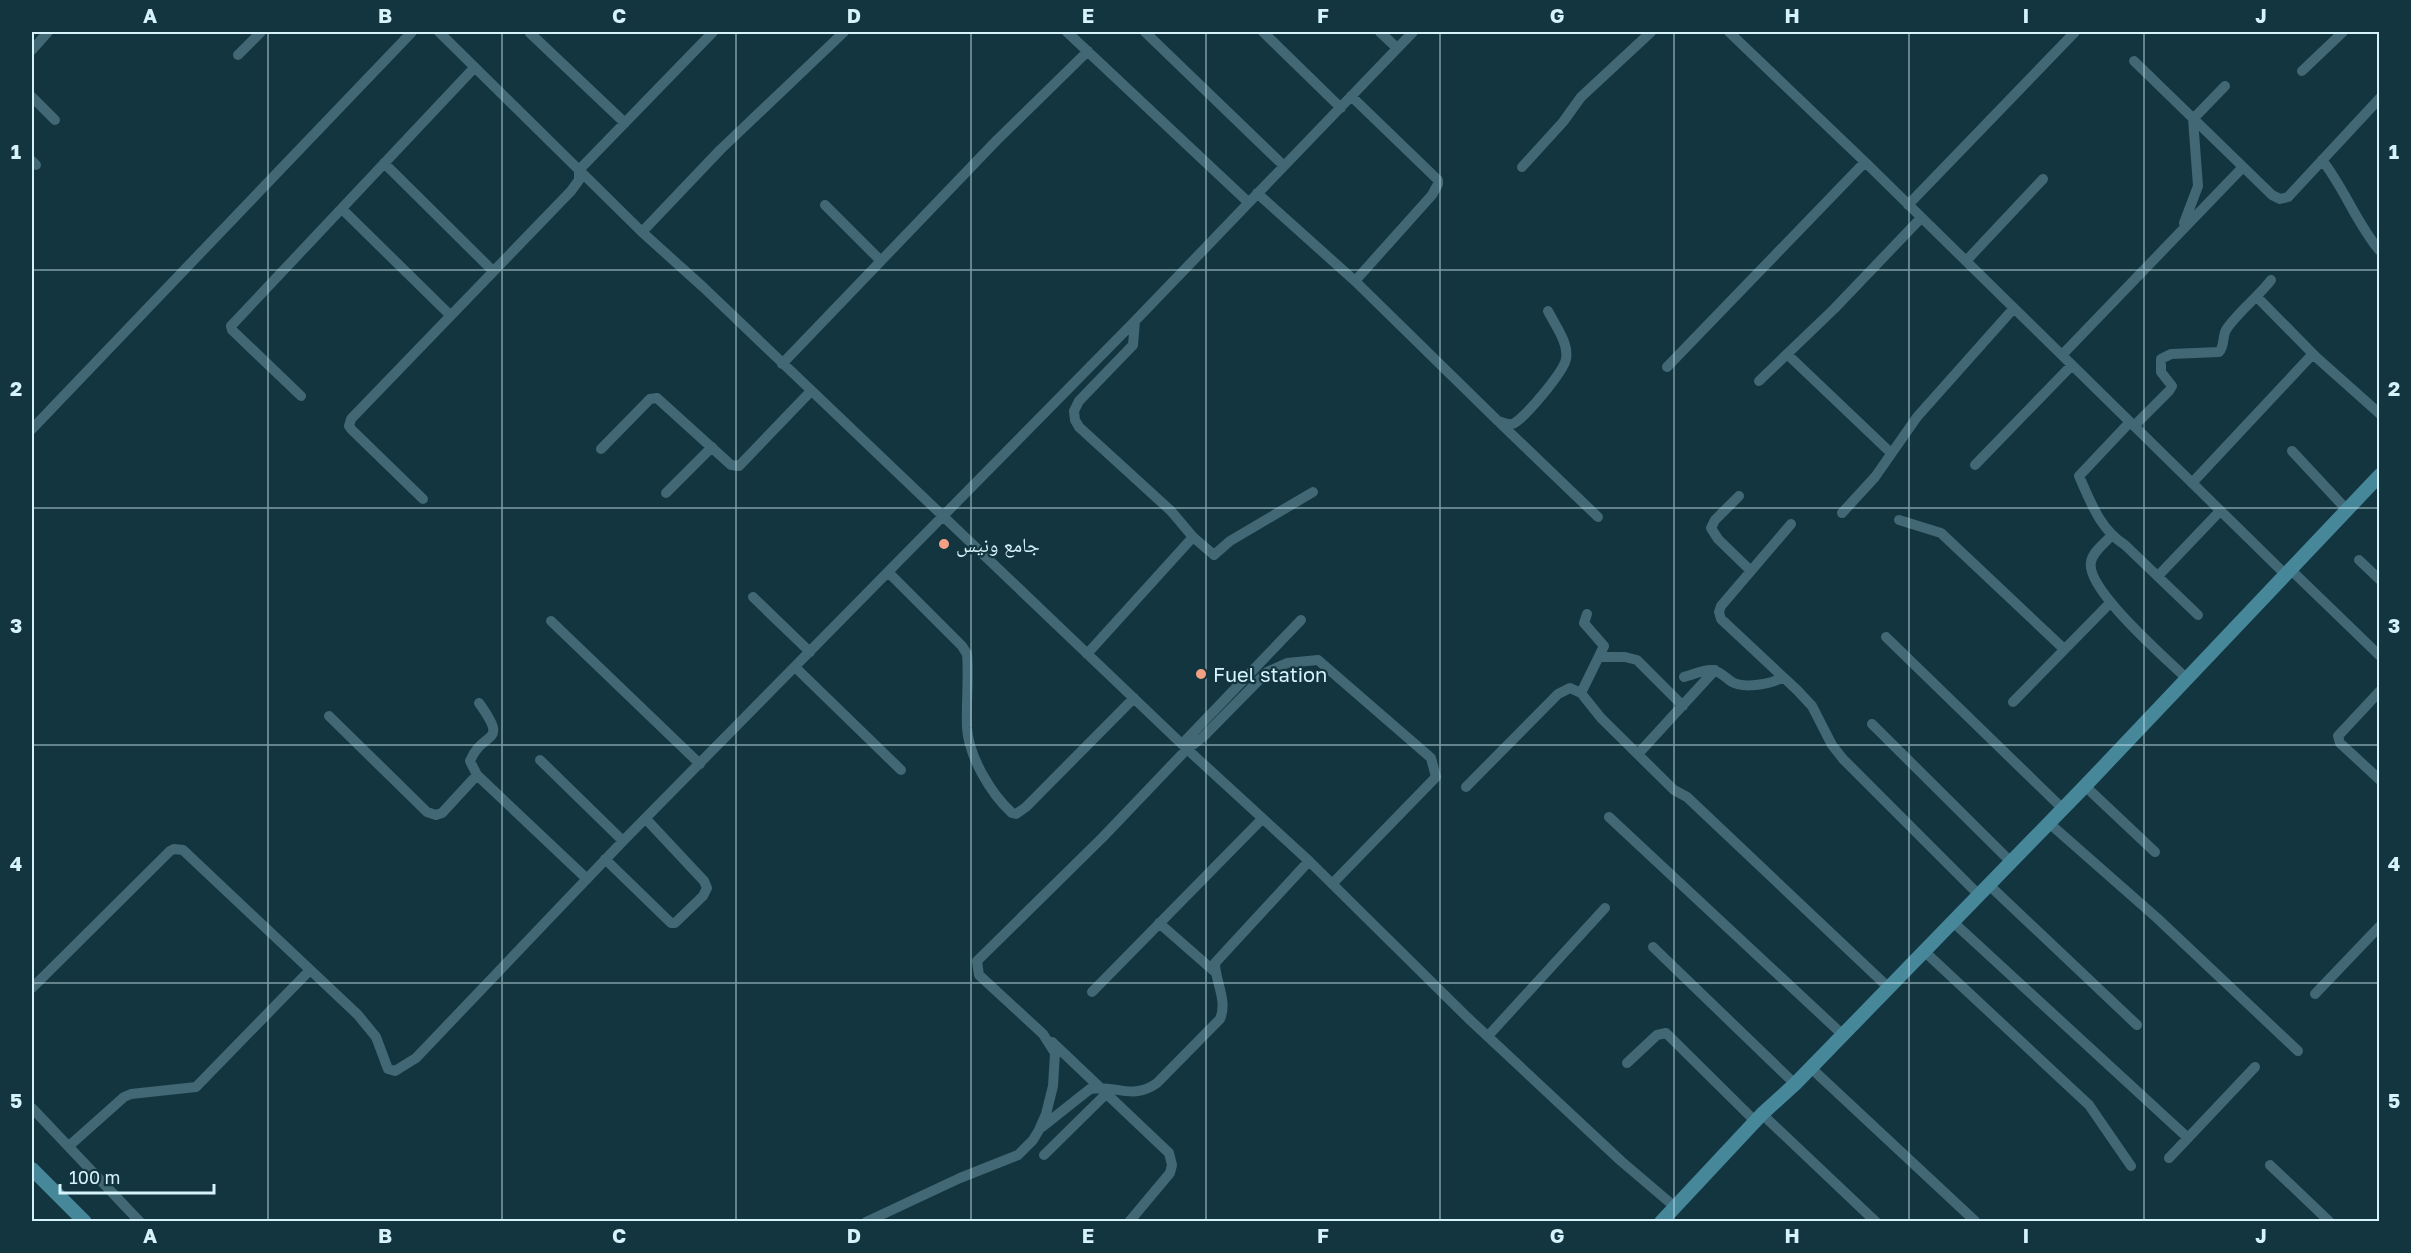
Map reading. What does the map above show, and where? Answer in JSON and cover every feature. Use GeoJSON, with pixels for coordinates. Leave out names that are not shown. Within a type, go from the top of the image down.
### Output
{"type":"FeatureCollection","features":[{"type":"Feature","properties":{"kind":"main road"},"geometry":{"type":"LineString","coordinates":[[1661,1221],[2085,786],[2379,475]]}},
{"type":"Feature","properties":{"kind":"main road"},"geometry":{"type":"LineString","coordinates":[[32,1169],[85,1221]]}},
{"type":"Feature","properties":{"kind":"street"},"geometry":{"type":"LineString","coordinates":[[32,50],[48,32]]}},
{"type":"Feature","properties":{"kind":"street"},"geometry":{"type":"LineString","coordinates":[[238,55],[261,32]]}},
{"type":"Feature","properties":{"kind":"street"},"geometry":{"type":"LineString","coordinates":[[32,429],[412,32]]}},
{"type":"Feature","properties":{"kind":"street"},"geometry":{"type":"LineString","coordinates":[[442,32],[474,68],[642,232],[1184,747],[1309,861],[1488,1036],[1621,1161],[1676,1207]]}},
{"type":"Feature","properties":{"kind":"street"},"geometry":{"type":"LineString","coordinates":[[423,499],[352,430],[349,422],[577,184],[579,170],[713,32]]}},
{"type":"Feature","properties":{"kind":"street"},"geometry":{"type":"LineString","coordinates":[[642,232],[720,150],[844,32]]}},
{"type":"Feature","properties":{"kind":"street"},"geometry":{"type":"LineString","coordinates":[[1067,32],[1248,202]]}},
{"type":"Feature","properties":{"kind":"street"},"geometry":{"type":"LineString","coordinates":[[1145,32],[1284,166]]}},
{"type":"Feature","properties":{"kind":"street"},"geometry":{"type":"LineString","coordinates":[[1263,32],[1341,108]]}},
{"type":"Feature","properties":{"kind":"street"},"geometry":{"type":"LineString","coordinates":[[1380,32],[1397,48]]}},
{"type":"Feature","properties":{"kind":"street"},"geometry":{"type":"LineString","coordinates":[[32,988],[174,849],[183,850],[358,1015],[376,1037],[388,1069],[395,1071],[416,1058],[606,859],[1135,321],[1413,32]]}},
{"type":"Feature","properties":{"kind":"street"},"geometry":{"type":"LineString","coordinates":[[1522,167],[1563,122],[1569,110],[1581,97],[1652,32]]}},
{"type":"Feature","properties":{"kind":"street"},"geometry":{"type":"LineString","coordinates":[[1729,32],[1865,162],[2220,511],[2379,656]]}},
{"type":"Feature","properties":{"kind":"street"},"geometry":{"type":"LineString","coordinates":[[1908,205],[2075,32]]}},
{"type":"Feature","properties":{"kind":"street"},"geometry":{"type":"LineString","coordinates":[[2302,71],[2343,32]]}},
{"type":"Feature","properties":{"kind":"street"},"geometry":{"type":"LineString","coordinates":[[530,33],[625,123]]}},
{"type":"Feature","properties":{"kind":"street"},"geometry":{"type":"LineString","coordinates":[[782,364],[997,140],[1088,51]]}},
{"type":"Feature","properties":{"kind":"street"},"geometry":{"type":"LineString","coordinates":[[2134,61],[2272,195],[2280,199],[2288,197],[2379,98]]}},
{"type":"Feature","properties":{"kind":"street"},"geometry":{"type":"LineString","coordinates":[[301,396],[232,330],[231,326],[474,68]]}},
{"type":"Feature","properties":{"kind":"street"},"geometry":{"type":"LineString","coordinates":[[2176,237],[2187,218],[2198,186],[2193,119],[2225,86]]}},
{"type":"Feature","properties":{"kind":"street"},"geometry":{"type":"LineString","coordinates":[[1351,96],[1438,180],[1432,195],[1355,280]]}},
{"type":"Feature","properties":{"kind":"street"},"geometry":{"type":"LineString","coordinates":[[32,97],[55,120]]}},
{"type":"Feature","properties":{"kind":"street"},"geometry":{"type":"LineString","coordinates":[[2322,160],[2335,176],[2363,230],[2379,251]]}},
{"type":"Feature","properties":{"kind":"street"},"geometry":{"type":"LineString","coordinates":[[1667,367],[1865,162]]}},
{"type":"Feature","properties":{"kind":"street"},"geometry":{"type":"LineString","coordinates":[[384,163],[493,272]]}},
{"type":"Feature","properties":{"kind":"street"},"geometry":{"type":"LineString","coordinates":[[2062,355],[2243,167]]}},
{"type":"Feature","properties":{"kind":"street"},"geometry":{"type":"LineString","coordinates":[[1966,261],[2043,179]]}},
{"type":"Feature","properties":{"kind":"street"},"geometry":{"type":"LineString","coordinates":[[1257,193],[1355,280],[1598,517]]}},
{"type":"Feature","properties":{"kind":"street"},"geometry":{"type":"LineString","coordinates":[[825,205],[881,261]]}},
{"type":"Feature","properties":{"kind":"street"},"geometry":{"type":"LineString","coordinates":[[342,209],[450,315]]}},
{"type":"Feature","properties":{"kind":"street"},"geometry":{"type":"LineString","coordinates":[[1759,381],[1834,309],[1921,218]]}},
{"type":"Feature","properties":{"kind":"street"},"geometry":{"type":"LineString","coordinates":[[2198,615],[2125,545],[2111,536],[2100,521],[2079,476],[2172,386],[2161,372],[2161,359],[2171,354],[2219,352],[2227,328],[2258,297],[2271,280]]}},
{"type":"Feature","properties":{"kind":"street"},"geometry":{"type":"LineString","coordinates":[[2258,297],[2316,357],[2379,414]]}},
{"type":"Feature","properties":{"kind":"street"},"geometry":{"type":"LineString","coordinates":[[1842,513],[1864,491],[1917,417],[2014,308]]}},
{"type":"Feature","properties":{"kind":"street"},"geometry":{"type":"LineString","coordinates":[[1498,421],[1510,424],[1515,422],[1530,409],[1562,370],[1566,361],[1566,347],[1548,311]]}},
{"type":"Feature","properties":{"kind":"street"},"geometry":{"type":"LineString","coordinates":[[1135,321],[1133,345],[1079,401],[1074,411],[1074,420],[1079,427],[1171,511],[1214,555],[1230,542],[1313,492]]}},
{"type":"Feature","properties":{"kind":"street"},"geometry":{"type":"LineString","coordinates":[[1786,354],[1892,453]]}},
{"type":"Feature","properties":{"kind":"street"},"geometry":{"type":"LineString","coordinates":[[2192,483],[2305,361],[2310,357],[2316,357]]}},
{"type":"Feature","properties":{"kind":"street"},"geometry":{"type":"LineString","coordinates":[[1975,465],[2072,365]]}},
{"type":"Feature","properties":{"kind":"street"},"geometry":{"type":"LineString","coordinates":[[601,449],[653,398],[661,400],[731,465],[739,466],[811,391]]}},
{"type":"Feature","properties":{"kind":"street"},"geometry":{"type":"LineString","coordinates":[[666,493],[712,447]]}},
{"type":"Feature","properties":{"kind":"street"},"geometry":{"type":"LineString","coordinates":[[2292,451],[2348,510]]}},
{"type":"Feature","properties":{"kind":"street"},"geometry":{"type":"LineString","coordinates":[[1739,496],[1715,520],[1711,528],[1718,539],[1751,572]]}},
{"type":"Feature","properties":{"kind":"street"},"geometry":{"type":"LineString","coordinates":[[2158,576],[2220,511]]}},
{"type":"Feature","properties":{"kind":"street"},"geometry":{"type":"LineString","coordinates":[[1899,520],[1941,533],[2064,649]]}},
{"type":"Feature","properties":{"kind":"street"},"geometry":{"type":"LineString","coordinates":[[1791,524],[1721,606],[1719,612],[1721,619],[1812,706],[1832,744],[1843,759],[1979,895]]}},
{"type":"Feature","properties":{"kind":"street"},"geometry":{"type":"LineString","coordinates":[[2111,536],[2094,553],[2091,568],[2096,584],[2110,603],[2187,679]]}},
{"type":"Feature","properties":{"kind":"street"},"geometry":{"type":"LineString","coordinates":[[1087,654],[1194,537]]}},
{"type":"Feature","properties":{"kind":"street"},"geometry":{"type":"LineString","coordinates":[[2359,560],[2379,580]]}},
{"type":"Feature","properties":{"kind":"street"},"geometry":{"type":"LineString","coordinates":[[888,572],[962,646],[967,654],[970,741],[990,790],[1012,813],[1016,814],[1026,807],[1134,698]]}},
{"type":"Feature","properties":{"kind":"street"},"geometry":{"type":"LineString","coordinates":[[753,597],[810,652]]}},
{"type":"Feature","properties":{"kind":"street"},"geometry":{"type":"LineString","coordinates":[[2013,702],[2110,603]]}},
{"type":"Feature","properties":{"kind":"street"},"geometry":{"type":"LineString","coordinates":[[1581,693],[1604,646],[1584,623],[1587,614]]}},
{"type":"Feature","properties":{"kind":"street"},"geometry":{"type":"LineString","coordinates":[[1129,1221],[1170,1173],[1172,1159],[1169,1153],[979,975],[977,961],[1103,837],[1301,620]]}},
{"type":"Feature","properties":{"kind":"street"},"geometry":{"type":"LineString","coordinates":[[551,621],[700,764]]}},
{"type":"Feature","properties":{"kind":"street"},"geometry":{"type":"LineString","coordinates":[[1886,637],[2063,808]]}},
{"type":"Feature","properties":{"kind":"street"},"geometry":{"type":"LineString","coordinates":[[1600,657],[1625,657],[1636,660],[1683,706]]}},
{"type":"Feature","properties":{"kind":"street"},"geometry":{"type":"LineString","coordinates":[[1184,747],[1202,738],[1267,672],[1287,663],[1314,659],[1431,758],[1436,777],[1332,884]]}},
{"type":"Feature","properties":{"kind":"street"},"geometry":{"type":"LineString","coordinates":[[795,667],[901,770]]}},
{"type":"Feature","properties":{"kind":"street"},"geometry":{"type":"LineString","coordinates":[[1684,677],[1715,670],[1734,684],[1742,685],[1769,682],[1784,677]]}},
{"type":"Feature","properties":{"kind":"street"},"geometry":{"type":"LineString","coordinates":[[1638,754],[1715,670]]}},
{"type":"Feature","properties":{"kind":"street"},"geometry":{"type":"LineString","coordinates":[[1466,787],[1558,694],[1570,688],[1581,693],[1601,718],[1674,790],[1687,797],[1889,988]]}},
{"type":"Feature","properties":{"kind":"street"},"geometry":{"type":"LineString","coordinates":[[2379,691],[2338,736],[2340,743],[2379,780]]}},
{"type":"Feature","properties":{"kind":"street"},"geometry":{"type":"LineString","coordinates":[[479,703],[493,722],[494,729],[491,737],[470,761],[477,775],[587,879]]}},
{"type":"Feature","properties":{"kind":"street"},"geometry":{"type":"LineString","coordinates":[[329,716],[428,812],[435,815],[442,813],[477,775]]}},
{"type":"Feature","properties":{"kind":"street"},"geometry":{"type":"LineString","coordinates":[[1872,724],[2011,862]]}},
{"type":"Feature","properties":{"kind":"street"},"geometry":{"type":"LineString","coordinates":[[540,760],[624,841]]}},
{"type":"Feature","properties":{"kind":"street"},"geometry":{"type":"LineString","coordinates":[[2085,786],[2155,852]]}},
{"type":"Feature","properties":{"kind":"street"},"geometry":{"type":"LineString","coordinates":[[1609,817],[1843,1035]]}},
{"type":"Feature","properties":{"kind":"street"},"geometry":{"type":"LineString","coordinates":[[606,859],[671,923],[675,923],[703,896],[707,888],[704,881],[646,819]]}},
{"type":"Feature","properties":{"kind":"street"},"geometry":{"type":"LineString","coordinates":[[1092,992],[1262,819]]}},
{"type":"Feature","properties":{"kind":"street"},"geometry":{"type":"LineString","coordinates":[[2049,823],[2157,918],[2298,1051]]}},
{"type":"Feature","properties":{"kind":"street"},"geometry":{"type":"LineString","coordinates":[[1039,1130],[1082,1094],[1103,1090],[1133,1093],[1147,1090],[1157,1083],[1220,1019],[1221,990],[1215,972],[1215,963],[1309,861]]}},
{"type":"Feature","properties":{"kind":"street"},"geometry":{"type":"LineString","coordinates":[[1989,885],[2137,1025]]}},
{"type":"Feature","properties":{"kind":"street"},"geometry":{"type":"LineString","coordinates":[[1488,1036],[1605,908]]}},
{"type":"Feature","properties":{"kind":"street"},"geometry":{"type":"LineString","coordinates":[[1953,922],[2188,1138]]}},
{"type":"Feature","properties":{"kind":"street"},"geometry":{"type":"LineString","coordinates":[[1159,923],[1215,972]]}},
{"type":"Feature","properties":{"kind":"street"},"geometry":{"type":"LineString","coordinates":[[2315,994],[2379,926]]}},
{"type":"Feature","properties":{"kind":"street"},"geometry":{"type":"LineString","coordinates":[[1653,947],[1795,1084]]}},
{"type":"Feature","properties":{"kind":"street"},"geometry":{"type":"LineString","coordinates":[[1924,951],[2089,1105],[2132,1166]]}},
{"type":"Feature","properties":{"kind":"street"},"geometry":{"type":"LineString","coordinates":[[69,1146],[124,1096],[196,1088],[310,970]]}},
{"type":"Feature","properties":{"kind":"street"},"geometry":{"type":"LineString","coordinates":[[1627,1064],[1657,1035],[1665,1033],[1876,1221]]}},
{"type":"Feature","properties":{"kind":"street"},"geometry":{"type":"LineString","coordinates":[[866,1221],[960,1178],[1018,1155],[1033,1140],[1039,1130],[1051,1095],[1055,1065],[1054,1053],[1043,1034]]}},
{"type":"Feature","properties":{"kind":"street"},"geometry":{"type":"LineString","coordinates":[[2169,1158],[2255,1067]]}},
{"type":"Feature","properties":{"kind":"street"},"geometry":{"type":"LineString","coordinates":[[1811,1068],[1975,1221]]}},
{"type":"Feature","properties":{"kind":"street"},"geometry":{"type":"LineString","coordinates":[[1044,1155],[1103,1090]]}},
{"type":"Feature","properties":{"kind":"street"},"geometry":{"type":"LineString","coordinates":[[32,1108],[140,1221]]}},
{"type":"Feature","properties":{"kind":"street"},"geometry":{"type":"LineString","coordinates":[[2270,1165],[2330,1221]]}},
{"type":"Feature","properties":{"kind":"place","name":"جامع ونيس"},"geometry":{"type":"Point","coordinates":[944,544]}},
{"type":"Feature","properties":{"kind":"place","name":"Fuel station"},"geometry":{"type":"Point","coordinates":[1201,674]}}]}
